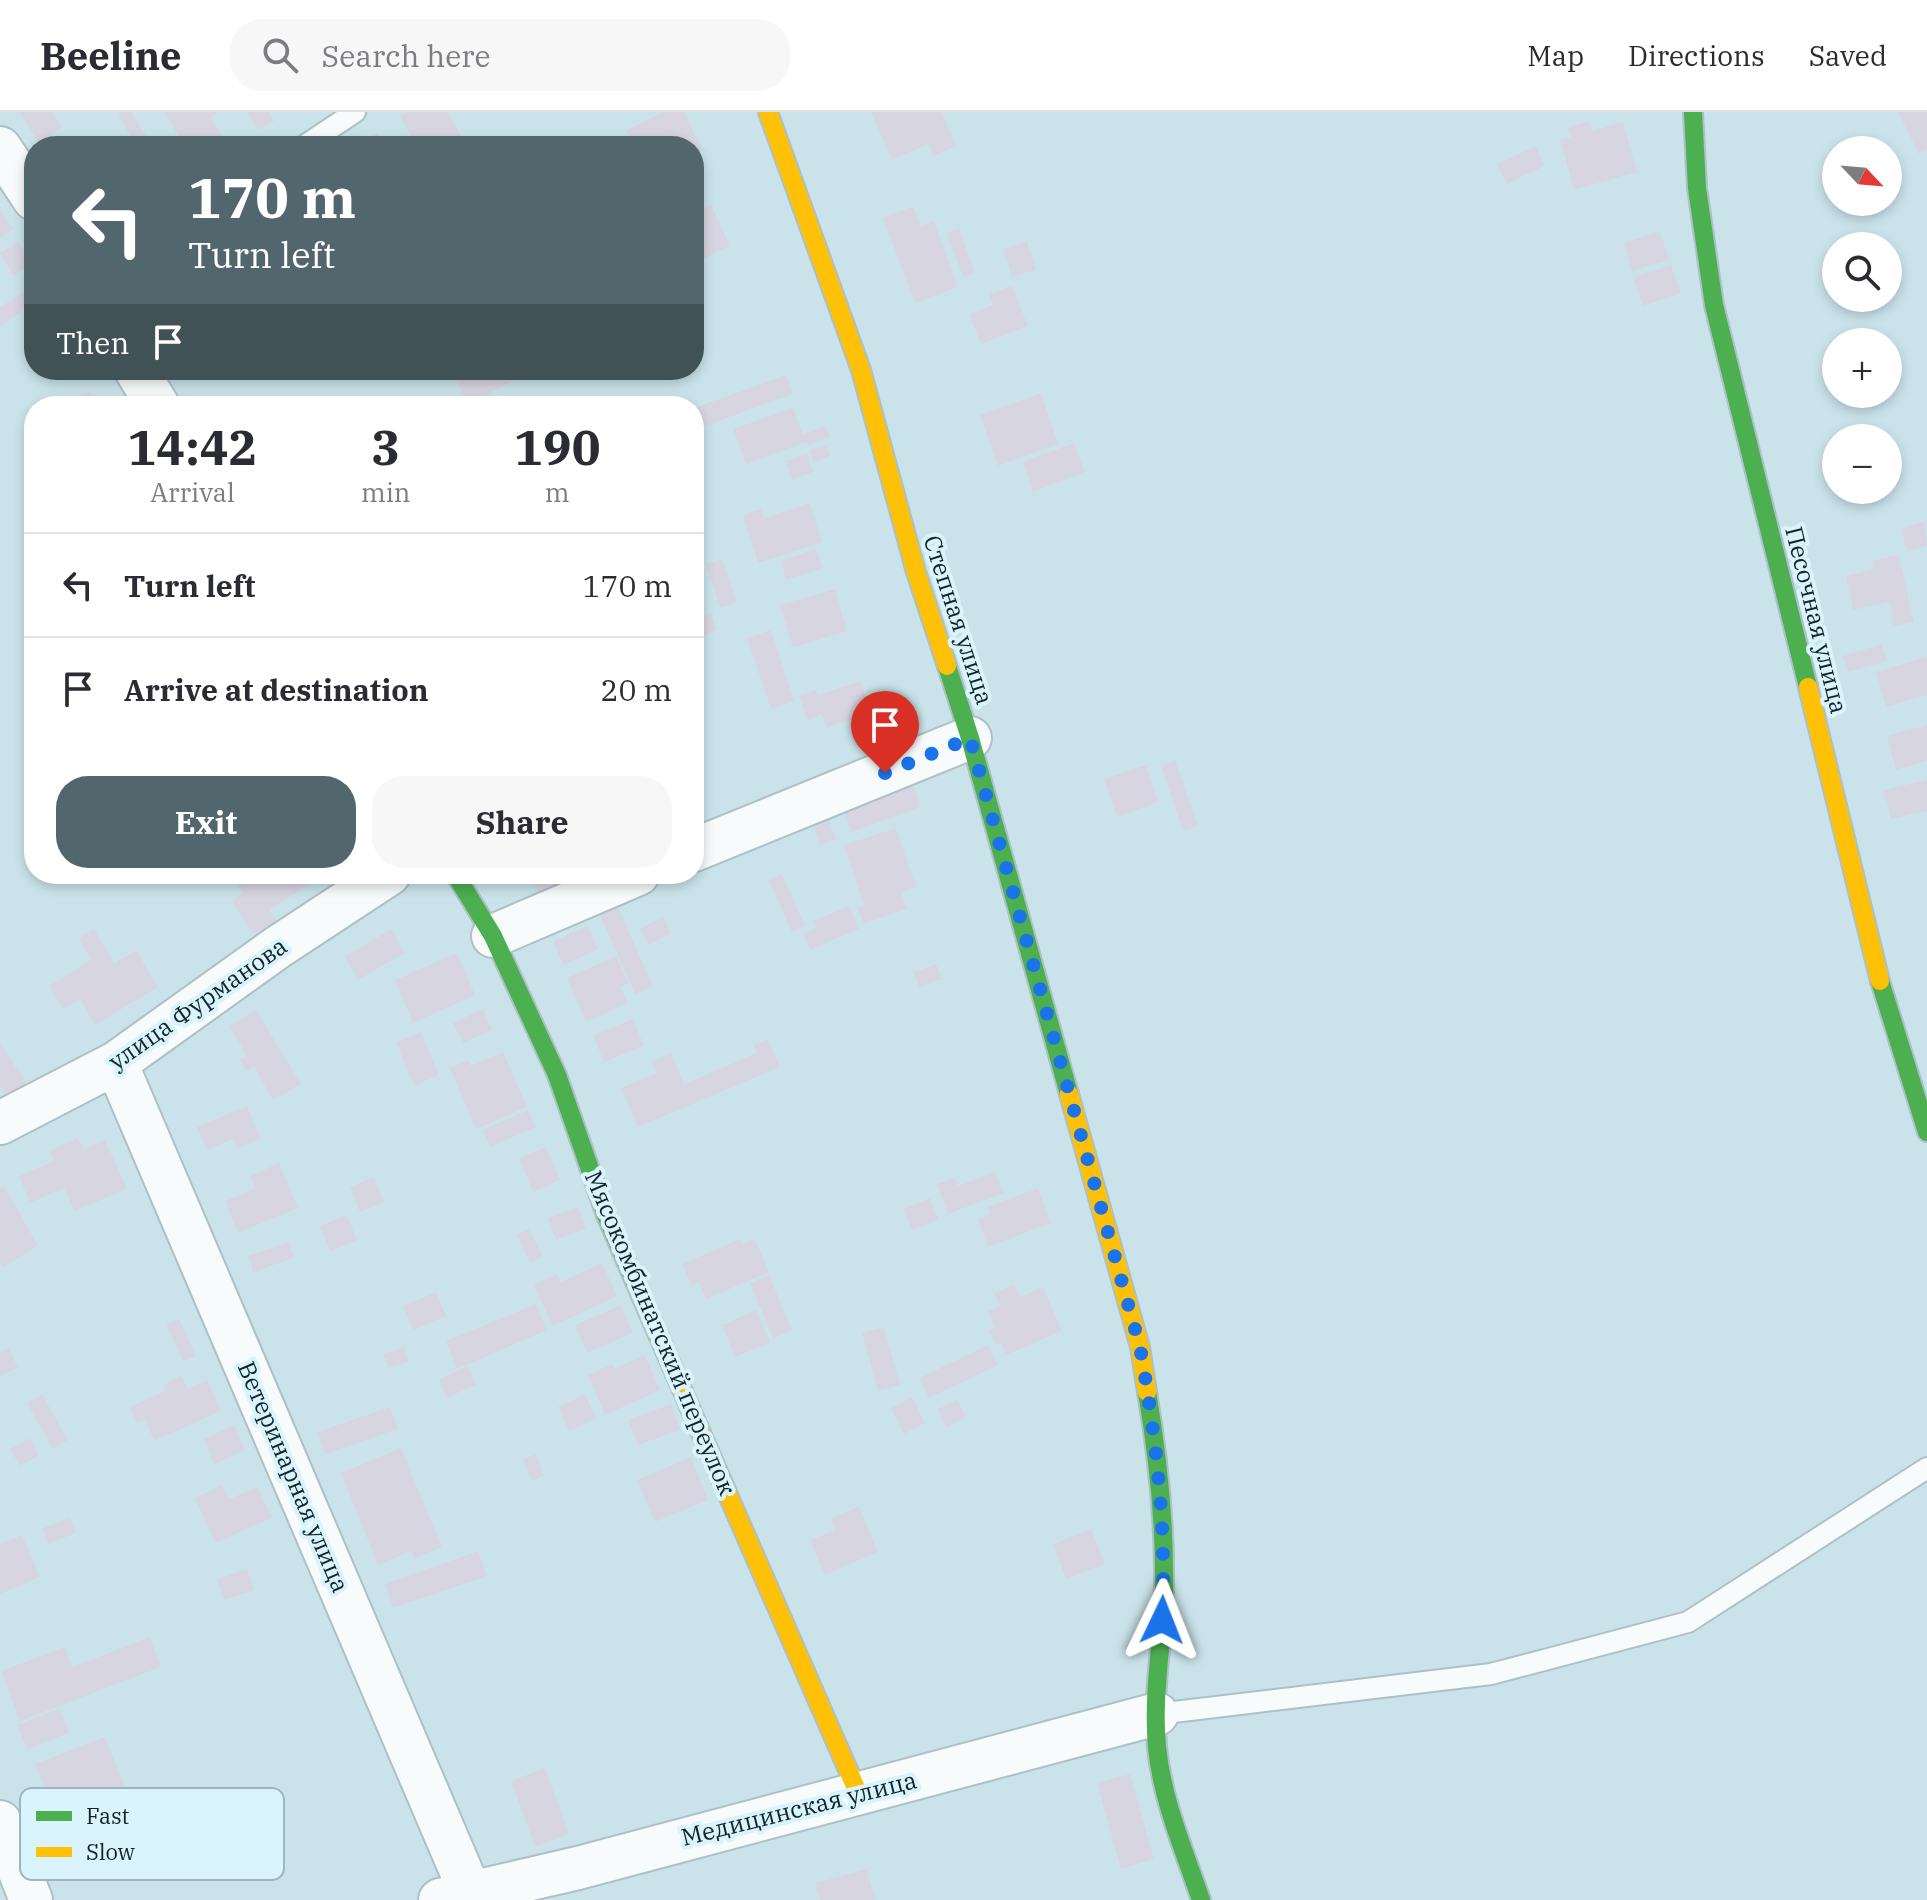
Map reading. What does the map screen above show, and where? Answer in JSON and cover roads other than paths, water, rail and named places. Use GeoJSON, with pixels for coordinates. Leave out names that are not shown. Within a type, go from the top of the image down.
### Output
{"type":"FeatureCollection","features":[{"type":"Feature","properties":{"kind":"street","name":"Степная улица"},"geometry":{"type":"LineString","coordinates":[[768,112],[861,370],[916,572],[970,738],[1140,1347],[1153,1418],[1163,1511],[1164,1589],[1157,1745],[1161,1776],[1201,1900]]}},
{"type":"Feature","properties":{"kind":"street","name":"Песочная улица"},"geometry":{"type":"LineString","coordinates":[[1693,112],[1697,188],[1714,305],[1884,999],[1927,1132]]}},
{"type":"Feature","properties":{"kind":"street"},"geometry":{"type":"LineString","coordinates":[[0,148],[24,184]]}},
{"type":"Feature","properties":{"kind":"street"},"geometry":{"type":"LineString","coordinates":[[704,846],[970,738]]}},
{"type":"Feature","properties":{"kind":"street","name":"улица Фурманова"},"geometry":{"type":"LineString","coordinates":[[0,1123],[116,1063],[278,947],[374,884]]}},
{"type":"Feature","properties":{"kind":"street","name":"Мясокомбинатский переулок"},"geometry":{"type":"LineString","coordinates":[[461,884],[493,936],[557,1075],[606,1215],[859,1795]]}},
{"type":"Feature","properties":{"kind":"street"},"geometry":{"type":"LineString","coordinates":[[493,936],[615,884]]}},
{"type":"Feature","properties":{"kind":"street","name":"Ветеринарная улица"},"geometry":{"type":"LineString","coordinates":[[116,1063],[455,1896]]}},
{"type":"Feature","properties":{"kind":"street","name":"Медицинская улица"},"geometry":{"type":"LineString","coordinates":[[455,1896],[582,1884],[714,1830],[859,1795],[1157,1714]]}},
{"type":"Feature","properties":{"kind":"street"},"geometry":{"type":"LineString","coordinates":[[0,1822],[20,1872]]}},
{"type":"Feature","properties":{"kind":"street"},"geometry":{"type":"LineString","coordinates":[[23,1880],[31,1900]]}},
{"type":"Feature","properties":{"kind":"lane"},"geometry":{"type":"LineString","coordinates":[[319,136],[355,112]]}},
{"type":"Feature","properties":{"kind":"lane"},"geometry":{"type":"LineString","coordinates":[[1157,1714],[1491,1674],[1688,1622],[1927,1468]]}}]}
